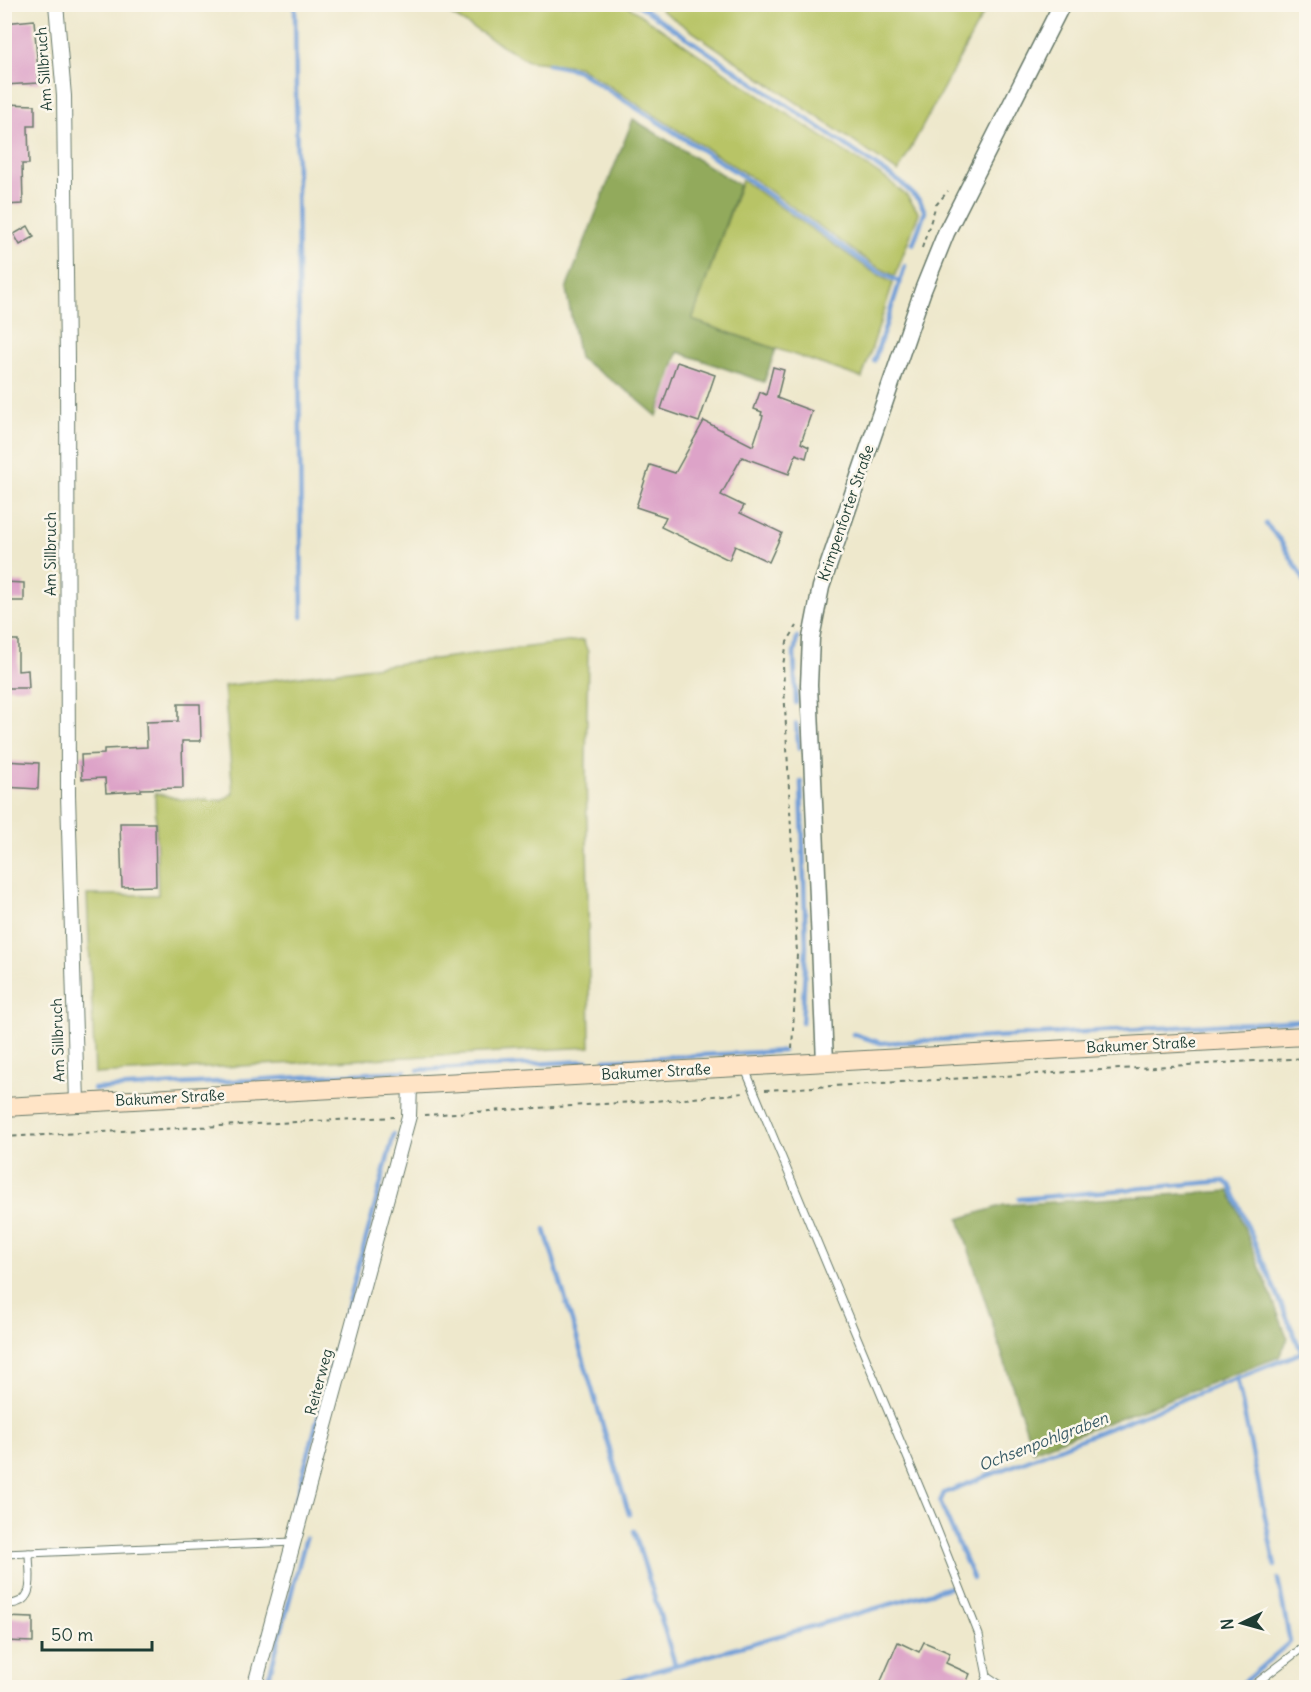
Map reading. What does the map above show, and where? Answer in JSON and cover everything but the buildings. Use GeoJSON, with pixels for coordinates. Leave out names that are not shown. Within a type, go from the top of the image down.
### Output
{"type":"FeatureCollection","features":[{"type":"Feature","properties":{"kind":"main road","name":"Bakumer Straße"},"geometry":{"type":"LineString","coordinates":[[4,1107],[1306,1036]]}},
{"type":"Feature","properties":{"kind":"street","name":"Am Sillbruch"},"geometry":{"type":"LineString","coordinates":[[56,4],[64,96],[68,360],[68,795],[76,1103]]}},
{"type":"Feature","properties":{"kind":"street","name":"Krimpenforter Straße"},"geometry":{"type":"LineString","coordinates":[[825,1062],[809,686],[811,638],[821,587],[923,290],[946,233],[1062,4]]}},
{"type":"Feature","properties":{"kind":"street","name":"Reiterweg"},"geometry":{"type":"LineString","coordinates":[[254,1688],[409,1116],[410,1085]]}},
{"type":"Feature","properties":{"kind":"lane"},"geometry":{"type":"LineString","coordinates":[[744,1067],[933,1519],[979,1635],[987,1676],[982,1688]]}},
{"type":"Feature","properties":{"kind":"lane"},"geometry":{"type":"LineString","coordinates":[[4,1554],[293,1542]]}},
{"type":"Feature","properties":{"kind":"lane"},"geometry":{"type":"LineString","coordinates":[[4,1601],[6,1604],[18,1604],[26,1598],[30,1588],[29,1553]]}},
{"type":"Feature","properties":{"kind":"lane"},"geometry":{"type":"LineString","coordinates":[[1250,1688],[1306,1646]]}},
{"type":"Feature","properties":{"kind":"lane"},"geometry":{"type":"LineString","coordinates":[[987,1676],[1005,1688]]}},
{"type":"Feature","properties":{"kind":"path"},"geometry":{"type":"LineString","coordinates":[[783,665],[797,954],[791,1064]]}},
{"type":"Feature","properties":{"kind":"path"},"geometry":{"type":"LineString","coordinates":[[4,1137],[409,1116],[684,1099],[792,1087],[1306,1058]]}},
{"type":"Feature","properties":{"kind":"green space"},"geometry":{"type":"Polygon","coordinates":[[[664,4],[988,5],[898,172],[661,10],[664,4]]]}},
{"type":"Feature","properties":{"kind":"green space"},"geometry":{"type":"Polygon","coordinates":[[[435,5],[626,5],[888,180],[907,196],[919,213],[895,276],[874,265],[748,175],[578,66],[528,61],[435,5]]]}},
{"type":"Feature","properties":{"kind":"green space"},"geometry":{"type":"Polygon","coordinates":[[[633,119],[739,185],[692,320],[776,349],[764,382],[678,352],[657,416],[630,393],[579,358],[566,289],[633,119]]]}},
{"type":"Feature","properties":{"kind":"green space"},"geometry":{"type":"Polygon","coordinates":[[[742,180],[870,270],[893,283],[862,378],[692,320],[742,180]]]}},
{"type":"Feature","properties":{"kind":"green space"},"geometry":{"type":"Polygon","coordinates":[[[583,640],[588,652],[586,765],[590,1047],[95,1074],[87,895],[158,895],[155,793],[180,799],[223,800],[233,793],[224,686],[583,640]]]}},
{"type":"Feature","properties":{"kind":"green space"},"geometry":{"type":"Polygon","coordinates":[[[1230,1191],[1288,1339],[1279,1357],[1033,1451],[959,1219],[1004,1205],[1230,1191]]]}},
{"type":"Feature","properties":{"kind":"waterway"},"geometry":{"type":"LineString","coordinates":[[295,4],[302,617]]}},
{"type":"Feature","properties":{"kind":"waterway"},"geometry":{"type":"LineString","coordinates":[[637,4],[900,182],[920,201],[925,212],[913,244]]}},
{"type":"Feature","properties":{"kind":"waterway"},"geometry":{"type":"LineString","coordinates":[[548,64],[577,70],[744,177],[872,268],[900,282]]}},
{"type":"Feature","properties":{"kind":"waterway"},"geometry":{"type":"LineString","coordinates":[[874,361],[905,266]]}},
{"type":"Feature","properties":{"kind":"waterway"},"geometry":{"type":"LineString","coordinates":[[1266,524],[1280,540],[1306,583]]}},
{"type":"Feature","properties":{"kind":"waterway"},"geometry":{"type":"LineString","coordinates":[[796,703],[794,654],[797,637]]}},
{"type":"Feature","properties":{"kind":"waterway"},"geometry":{"type":"LineString","coordinates":[[796,724],[799,749]]}},
{"type":"Feature","properties":{"kind":"waterway"},"geometry":{"type":"LineString","coordinates":[[801,782],[806,947],[802,1023]]}},
{"type":"Feature","properties":{"kind":"waterway"},"geometry":{"type":"LineString","coordinates":[[853,1034],[881,1043],[1306,1020]]}},
{"type":"Feature","properties":{"kind":"waterway"},"geometry":{"type":"LineString","coordinates":[[605,1060],[783,1051]]}},
{"type":"Feature","properties":{"kind":"waterway"},"geometry":{"type":"LineString","coordinates":[[418,1070],[588,1061]]}},
{"type":"Feature","properties":{"kind":"waterway"},"geometry":{"type":"LineString","coordinates":[[94,1089],[405,1071]]}},
{"type":"Feature","properties":{"kind":"waterway"},"geometry":{"type":"LineString","coordinates":[[290,1522],[394,1134]]}},
{"type":"Feature","properties":{"kind":"waterway"},"geometry":{"type":"LineString","coordinates":[[1019,1199],[1224,1181],[1230,1185],[1302,1353]]}},
{"type":"Feature","properties":{"kind":"waterway"},"geometry":{"type":"LineString","coordinates":[[545,1230],[629,1514]]}},
{"type":"Feature","properties":{"kind":"waterway","name":"Ochsenpohlgraben"},"geometry":{"type":"LineString","coordinates":[[1237,1378],[1306,1351]]}},
{"type":"Feature","properties":{"kind":"waterway","name":"Ochsenpohlgraben"},"geometry":{"type":"LineString","coordinates":[[973,1578],[940,1502],[944,1493],[1237,1378],[1275,1566]]}},
{"type":"Feature","properties":{"kind":"waterway"},"geometry":{"type":"LineString","coordinates":[[634,1531],[675,1664]]}},
{"type":"Feature","properties":{"kind":"waterway"},"geometry":{"type":"LineString","coordinates":[[266,1688],[306,1538]]}},
{"type":"Feature","properties":{"kind":"waterway","name":"Ochsenpohlgraben"},"geometry":{"type":"LineString","coordinates":[[1237,1688],[1290,1642],[1278,1579]]}},
{"type":"Feature","properties":{"kind":"waterway","name":"Ochsenpohlgraben"},"geometry":{"type":"LineString","coordinates":[[595,1688],[951,1587]]}}]}
